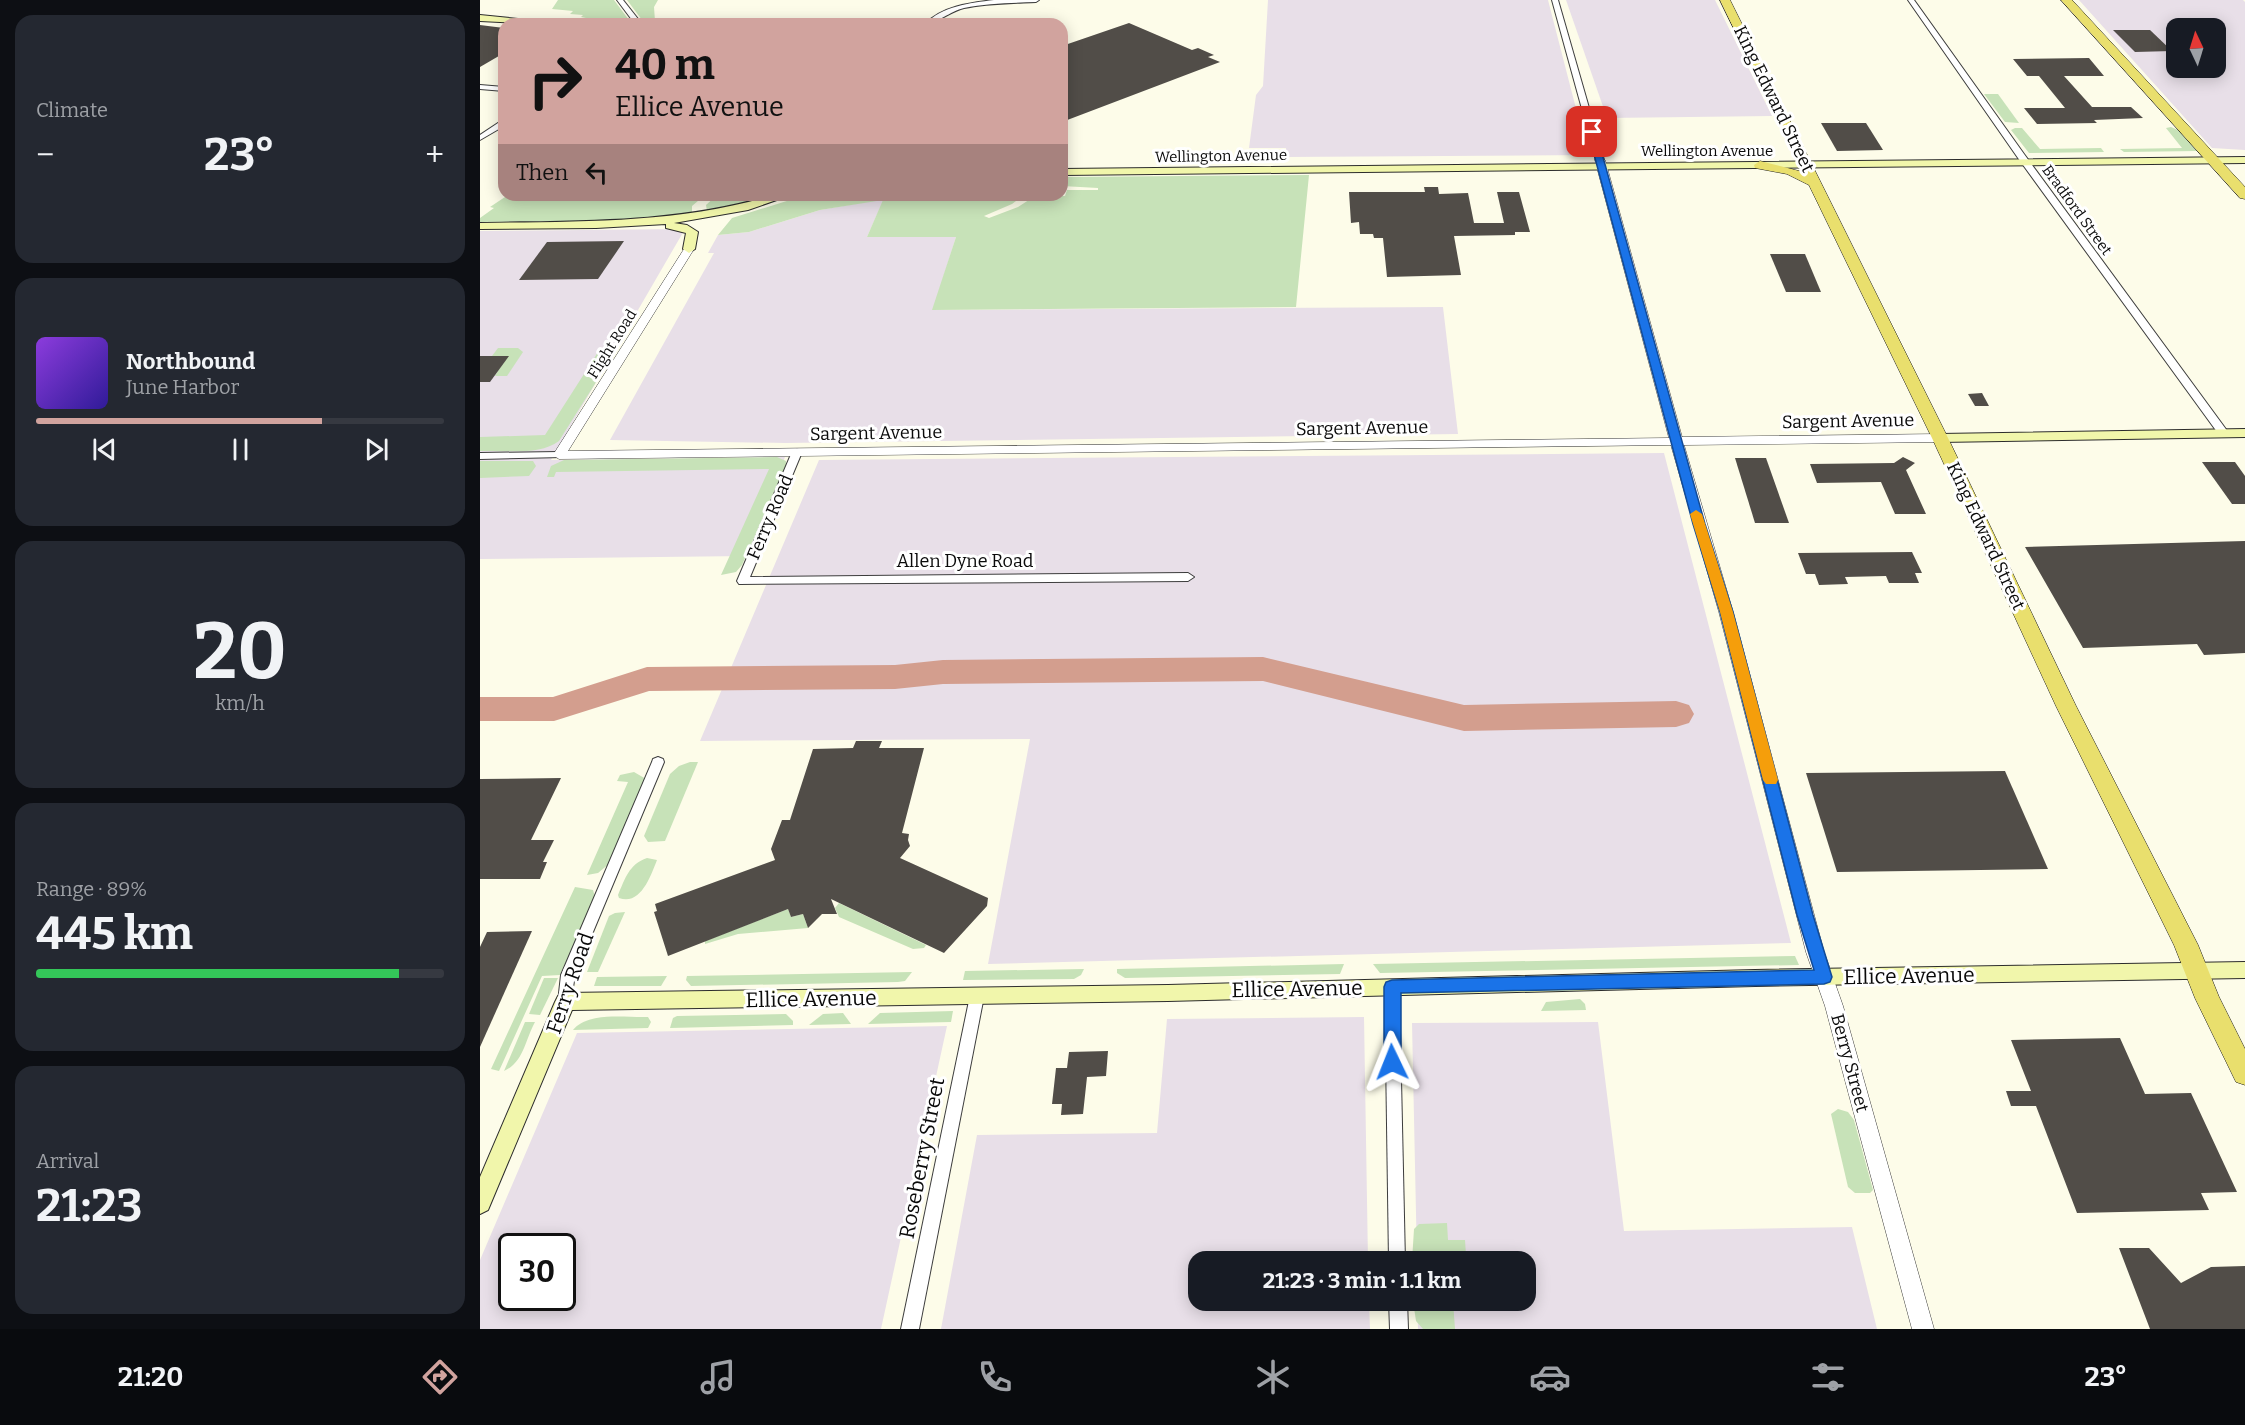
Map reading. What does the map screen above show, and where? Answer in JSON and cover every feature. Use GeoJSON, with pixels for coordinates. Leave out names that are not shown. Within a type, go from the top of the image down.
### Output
{"type":"FeatureCollection","features":[{"type":"Feature","properties":{"kind":"main road","name":"King Edward Street"},"geometry":{"type":"LineString","coordinates":[[1725,0],[1940,438],[2066,706],[2186,945],[2196,972],[2245,1074]]}},
{"type":"Feature","properties":{"kind":"main road"},"geometry":{"type":"LineString","coordinates":[[2066,0],[2245,195]]}},
{"type":"Feature","properties":{"kind":"main road"},"geometry":{"type":"LineString","coordinates":[[480,18],[498,20]]}},
{"type":"Feature","properties":{"kind":"main road","name":"Wellington Avenue"},"geometry":{"type":"LineString","coordinates":[[1068,164],[1473,165],[2210,157],[2245,154]]}},
{"type":"Feature","properties":{"kind":"main road","name":"Wellington Avenue"},"geometry":{"type":"LineString","coordinates":[[2210,157],[2245,160]]}},
{"type":"Feature","properties":{"kind":"main road","name":"Wellington Avenue"},"geometry":{"type":"LineString","coordinates":[[1601,163],[1760,165],[1805,162]]}},
{"type":"Feature","properties":{"kind":"main road"},"geometry":{"type":"LineString","coordinates":[[1760,165],[1791,171],[1815,183]]}},
{"type":"Feature","properties":{"kind":"main road","name":"Wellington Avenue"},"geometry":{"type":"LineString","coordinates":[[1068,172],[1322,166]]}},
{"type":"Feature","properties":{"kind":"main road"},"geometry":{"type":"LineString","coordinates":[[480,226],[641,223],[724,213],[764,201]]}},
{"type":"Feature","properties":{"kind":"main road"},"geometry":{"type":"LineString","coordinates":[[690,249],[711,222],[724,213]]}},
{"type":"Feature","properties":{"kind":"main road"},"geometry":{"type":"LineString","coordinates":[[641,223],[691,230],[693,235],[690,249]]}},
{"type":"Feature","properties":{"kind":"main road","name":"Sargent Avenue"},"geometry":{"type":"LineString","coordinates":[[1940,438],[2245,434]]}},
{"type":"Feature","properties":{"kind":"main road","name":"Ellice Avenue"},"geometry":{"type":"LineString","coordinates":[[565,1002],[977,996],[2245,970]]}},
{"type":"Feature","properties":{"kind":"main road","name":"Ferry Road"},"geometry":{"type":"LineString","coordinates":[[480,1203],[565,1002]]}},
{"type":"Feature","properties":{"kind":"street"},"geometry":{"type":"LineString","coordinates":[[620,0],[634,18]]}},
{"type":"Feature","properties":{"kind":"street"},"geometry":{"type":"LineString","coordinates":[[935,18],[956,8],[1036,0]]}},
{"type":"Feature","properties":{"kind":"street","name":"Berry Street"},"geometry":{"type":"LineString","coordinates":[[1556,0],[1676,442],[1726,612],[1805,915],[1923,1329]]}},
{"type":"Feature","properties":{"kind":"street","name":"Bradford Street"},"geometry":{"type":"LineString","coordinates":[[1911,0],[2023,159],[2224,434]]}},
{"type":"Feature","properties":{"kind":"street"},"geometry":{"type":"LineString","coordinates":[[480,87],[498,88]]}},
{"type":"Feature","properties":{"kind":"street"},"geometry":{"type":"LineString","coordinates":[[480,138],[498,127]]}},
{"type":"Feature","properties":{"kind":"street","name":"Flight Road"},"geometry":{"type":"LineString","coordinates":[[559,455],[690,249]]}},
{"type":"Feature","properties":{"kind":"street","name":"Sargent Avenue"},"geometry":{"type":"LineString","coordinates":[[480,456],[1940,438]]}},
{"type":"Feature","properties":{"kind":"street","name":"Ferry Road"},"geometry":{"type":"LineString","coordinates":[[742,581],[797,452]]}},
{"type":"Feature","properties":{"kind":"street","name":"Allen Dyne Road"},"geometry":{"type":"LineString","coordinates":[[742,581],[1188,577]]}},
{"type":"Feature","properties":{"kind":"street","name":"Ferry Road"},"geometry":{"type":"LineString","coordinates":[[565,1002],[568,975],[658,762]]}},
{"type":"Feature","properties":{"kind":"street"},"geometry":{"type":"LineString","coordinates":[[1392,987],[1397,1251]]}},
{"type":"Feature","properties":{"kind":"street","name":"Roseberry Street"},"geometry":{"type":"LineString","coordinates":[[910,1329],[977,996]]}},
{"type":"Feature","properties":{"kind":"street"},"geometry":{"type":"LineString","coordinates":[[1398,1311],[1399,1329]]}},
{"type":"Feature","properties":{"kind":"shaded area"},"geometry":{"type":"Polygon","coordinates":[[[1268,0],[1548,0],[1588,155],[1286,157],[1286,148],[1249,148],[1256,95],[1263,86],[1268,0]]]}},
{"type":"Feature","properties":{"kind":"shaded area"},"geometry":{"type":"Polygon","coordinates":[[[1566,0],[1715,0],[1772,116],[1607,118],[1566,0]]]}},
{"type":"Feature","properties":{"kind":"shaded area"},"geometry":{"type":"Polygon","coordinates":[[[2079,0],[2243,0],[2245,2],[2245,150],[2212,148],[2079,0]]]}},
{"type":"Feature","properties":{"kind":"shaded area"},"geometry":{"type":"Polygon","coordinates":[[[883,201],[867,237],[956,237],[933,310],[1443,307],[1458,434],[785,443],[610,440],[714,253],[708,253],[718,235],[749,232],[820,210],[883,201]]]}},
{"type":"Feature","properties":{"kind":"shaded area"},"geometry":{"type":"Polygon","coordinates":[[[685,229],[551,460],[785,457],[746,556],[480,559],[480,231],[685,229]]]}},
{"type":"Feature","properties":{"kind":"shaded area"},"geometry":{"type":"Polygon","coordinates":[[[1664,453],[1791,943],[988,964],[1030,739],[700,741],[819,460],[1664,453]]]}},
{"type":"Feature","properties":{"kind":"shaded area"},"geometry":{"type":"Polygon","coordinates":[[[1364,1017],[1368,1251],[1188,1251],[1188,1311],[1369,1311],[1370,1329],[941,1329],[977,1135],[1157,1133],[1167,1019],[1364,1017]]]}},
{"type":"Feature","properties":{"kind":"shaded area"},"geometry":{"type":"Polygon","coordinates":[[[1598,1022],[1624,1231],[1852,1227],[1877,1329],[1418,1329],[1417,1311],[1536,1311],[1536,1251],[1417,1251],[1412,1023],[1598,1022]]]}},
{"type":"Feature","properties":{"kind":"shaded area"},"geometry":{"type":"Polygon","coordinates":[[[947,1026],[881,1329],[480,1329],[480,1260],[577,1033],[947,1026]]]}},
{"type":"Feature","properties":{"kind":"green space"},"geometry":{"type":"Polygon","coordinates":[[[558,0],[614,0],[628,18],[586,18],[581,17],[583,15],[570,14],[573,11],[552,9],[558,0]]]}},
{"type":"Feature","properties":{"kind":"green space"},"geometry":{"type":"Polygon","coordinates":[[[627,0],[658,0],[654,7],[655,18],[640,18],[627,0]]]}},
{"type":"Feature","properties":{"kind":"green space"},"geometry":{"type":"Polygon","coordinates":[[[1984,94],[1998,94],[2019,123],[2005,122],[1984,94]]]}},
{"type":"Feature","properties":{"kind":"green space"},"geometry":{"type":"Polygon","coordinates":[[[2171,127],[2178,130],[2197,151],[2124,152],[2120,149],[2182,148],[2166,128],[2171,127]]]}},
{"type":"Feature","properties":{"kind":"green space"},"geometry":{"type":"Polygon","coordinates":[[[2022,128],[2040,149],[2101,148],[2104,152],[2029,153],[2011,130],[2022,128]]]}},
{"type":"Feature","properties":{"kind":"green space"},"geometry":{"type":"Polygon","coordinates":[[[1309,175],[1296,307],[932,310],[956,237],[867,237],[883,201],[1016,201],[984,216],[989,218],[1027,201],[1068,201],[1068,190],[1098,190],[1098,188],[1068,186],[1068,177],[1309,175]]]}},
{"type":"Feature","properties":{"kind":"green space"},"geometry":{"type":"Polygon","coordinates":[[[499,201],[698,201],[692,206],[692,213],[637,221],[480,222],[480,218],[494,208],[490,207],[499,201]]]}},
{"type":"Feature","properties":{"kind":"green space"},"geometry":{"type":"Polygon","coordinates":[[[710,201],[757,201],[707,211],[706,205],[710,201]]]}},
{"type":"Feature","properties":{"kind":"green space"},"geometry":{"type":"Polygon","coordinates":[[[787,201],[877,201],[820,210],[749,232],[718,235],[732,218],[787,201]]]}},
{"type":"Feature","properties":{"kind":"green space"},"geometry":{"type":"Polygon","coordinates":[[[498,348],[518,348],[523,352],[507,376],[495,376],[507,356],[492,356],[498,348]]]}},
{"type":"Feature","properties":{"kind":"green space"},"geometry":{"type":"Polygon","coordinates":[[[600,349],[615,352],[559,441],[542,449],[480,451],[480,437],[545,435],[600,349]]]}},
{"type":"Feature","properties":{"kind":"green space"},"geometry":{"type":"Polygon","coordinates":[[[777,457],[786,461],[786,465],[742,565],[736,572],[721,575],[769,469],[556,472],[554,477],[547,477],[551,466],[564,460],[777,457]]]}},
{"type":"Feature","properties":{"kind":"green space"},"geometry":{"type":"Polygon","coordinates":[[[480,461],[533,461],[536,466],[529,476],[480,478],[480,461]]]}},
{"type":"Feature","properties":{"kind":"green space"},"geometry":{"type":"Polygon","coordinates":[[[698,762],[665,841],[648,842],[644,836],[670,774],[679,766],[698,762]]]}},
{"type":"Feature","properties":{"kind":"green space"},"geometry":{"type":"Polygon","coordinates":[[[634,772],[646,779],[610,863],[598,873],[587,875],[628,782],[617,781],[620,775],[634,772]]]}},
{"type":"Feature","properties":{"kind":"green space"},"geometry":{"type":"Polygon","coordinates":[[[647,858],[657,860],[644,888],[633,898],[619,898],[618,895],[628,873],[636,864],[647,858]]]}},
{"type":"Feature","properties":{"kind":"green space"},"geometry":{"type":"Polygon","coordinates":[[[575,887],[593,890],[595,897],[560,975],[542,976],[499,1071],[491,1069],[575,887]]]}},
{"type":"Feature","properties":{"kind":"green space"},"geometry":{"type":"Polygon","coordinates":[[[839,903],[926,945],[924,948],[913,949],[839,917],[835,908],[839,903]]]}},
{"type":"Feature","properties":{"kind":"green space"},"geometry":{"type":"Polygon","coordinates":[[[788,909],[791,917],[803,914],[808,928],[738,934],[705,944],[705,941],[788,909]]]}},
{"type":"Feature","properties":{"kind":"green space"},"geometry":{"type":"Polygon","coordinates":[[[625,912],[598,972],[587,972],[609,916],[625,912]]]}},
{"type":"Feature","properties":{"kind":"green space"},"geometry":{"type":"Polygon","coordinates":[[[1795,956],[1799,965],[1380,973],[1373,964],[1795,956]]]}},
{"type":"Feature","properties":{"kind":"green space"},"geometry":{"type":"Polygon","coordinates":[[[1344,964],[1340,974],[1125,978],[1117,973],[1117,969],[1344,964]]]}},
{"type":"Feature","properties":{"kind":"green space"},"geometry":{"type":"Polygon","coordinates":[[[1084,969],[1081,975],[1074,979],[963,980],[965,971],[1084,969]]]}},
{"type":"Feature","properties":{"kind":"green space"},"geometry":{"type":"Polygon","coordinates":[[[912,972],[905,981],[898,982],[691,986],[686,980],[687,976],[912,972]]]}},
{"type":"Feature","properties":{"kind":"green space"},"geometry":{"type":"Polygon","coordinates":[[[667,976],[661,986],[594,986],[597,977],[667,976]]]}},
{"type":"Feature","properties":{"kind":"green space"},"geometry":{"type":"Polygon","coordinates":[[[544,978],[558,978],[540,1015],[529,1014],[544,978]]]}},
{"type":"Feature","properties":{"kind":"green space"},"geometry":{"type":"Polygon","coordinates":[[[1580,999],[1585,1004],[1586,1010],[1541,1011],[1546,1002],[1580,999]]]}},
{"type":"Feature","properties":{"kind":"green space"},"geometry":{"type":"Polygon","coordinates":[[[953,1011],[951,1022],[868,1024],[880,1013],[953,1011]]]}},
{"type":"Feature","properties":{"kind":"green space"},"geometry":{"type":"Polygon","coordinates":[[[843,1013],[851,1024],[809,1025],[823,1014],[843,1013]]]}},
{"type":"Feature","properties":{"kind":"green space"},"geometry":{"type":"Polygon","coordinates":[[[786,1014],[793,1021],[793,1025],[670,1028],[673,1018],[677,1016],[786,1014]]]}},
{"type":"Feature","properties":{"kind":"green space"},"geometry":{"type":"Polygon","coordinates":[[[648,1017],[651,1022],[648,1028],[573,1030],[588,1020],[598,1018],[648,1017]]]}},
{"type":"Feature","properties":{"kind":"green space"},"geometry":{"type":"Polygon","coordinates":[[[525,1022],[535,1022],[520,1056],[511,1067],[504,1071],[525,1022]]]}},
{"type":"Feature","properties":{"kind":"green space"},"geometry":{"type":"Polygon","coordinates":[[[1838,1109],[1848,1112],[1854,1120],[1873,1190],[1870,1193],[1855,1193],[1848,1187],[1831,1114],[1838,1109]]]}},
{"type":"Feature","properties":{"kind":"green space"},"geometry":{"type":"Polygon","coordinates":[[[1447,1223],[1448,1240],[1465,1240],[1466,1251],[1413,1251],[1414,1229],[1419,1224],[1447,1223]]]}},
{"type":"Feature","properties":{"kind":"green space"},"geometry":{"type":"Polygon","coordinates":[[[1414,1311],[1454,1311],[1455,1329],[1423,1329],[1416,1321],[1414,1311]]]}},
{"type":"Feature","properties":{"kind":"building"},"geometry":{"type":"Polygon","coordinates":[[[1129,23],[1192,50],[1198,48],[1214,55],[1208,57],[1220,62],[1068,120],[1068,44],[1129,23]]]}},
{"type":"Feature","properties":{"kind":"building"},"geometry":{"type":"Polygon","coordinates":[[[480,25],[498,27],[498,56],[480,67],[480,25]]]}},
{"type":"Feature","properties":{"kind":"building"},"geometry":{"type":"Polygon","coordinates":[[[2113,30],[2150,30],[2166,45],[2166,51],[2135,52],[2113,30]]]}},
{"type":"Feature","properties":{"kind":"building"},"geometry":{"type":"Polygon","coordinates":[[[2089,58],[2104,76],[2064,76],[2092,107],[2131,107],[2143,118],[2094,120],[2097,123],[2037,124],[2024,108],[2065,108],[2039,76],[2027,76],[2013,59],[2089,58]]]}},
{"type":"Feature","properties":{"kind":"building"},"geometry":{"type":"Polygon","coordinates":[[[1821,123],[1866,123],[1883,150],[1837,151],[1821,123]]]}},
{"type":"Feature","properties":{"kind":"building"},"geometry":{"type":"Polygon","coordinates":[[[1424,187],[1438,187],[1439,194],[1468,193],[1474,223],[1504,223],[1497,192],[1519,192],[1530,232],[1515,232],[1515,235],[1454,236],[1461,275],[1387,277],[1383,238],[1374,238],[1373,234],[1360,234],[1359,222],[1351,223],[1349,192],[1425,192],[1424,187]]]}},
{"type":"Feature","properties":{"kind":"building"},"geometry":{"type":"Polygon","coordinates":[[[624,241],[598,279],[519,280],[547,242],[624,241]]]}},
{"type":"Feature","properties":{"kind":"building"},"geometry":{"type":"Polygon","coordinates":[[[1770,254],[1805,254],[1821,292],[1786,292],[1770,254]]]}},
{"type":"Feature","properties":{"kind":"building"},"geometry":{"type":"Polygon","coordinates":[[[480,356],[509,356],[490,382],[480,382],[480,356]]]}},
{"type":"Feature","properties":{"kind":"building"},"geometry":{"type":"Polygon","coordinates":[[[1982,393],[1989,406],[1975,406],[1968,394],[1982,393]]]}},
{"type":"Feature","properties":{"kind":"building"},"geometry":{"type":"Polygon","coordinates":[[[1903,457],[1915,463],[1906,470],[1926,514],[1895,514],[1881,482],[1817,483],[1810,464],[1894,463],[1903,457]]]}},
{"type":"Feature","properties":{"kind":"building"},"geometry":{"type":"Polygon","coordinates":[[[1735,458],[1766,458],[1789,523],[1755,523],[1735,458]]]}},
{"type":"Feature","properties":{"kind":"building"},"geometry":{"type":"Polygon","coordinates":[[[2202,462],[2235,462],[2245,476],[2245,504],[2232,504],[2202,462]]]}},
{"type":"Feature","properties":{"kind":"building"},"geometry":{"type":"Polygon","coordinates":[[[2245,541],[2245,653],[2204,655],[2197,644],[2083,648],[2025,547],[2245,541]]]}},
{"type":"Feature","properties":{"kind":"building"},"geometry":{"type":"Polygon","coordinates":[[[1912,552],[1922,573],[1915,573],[1919,583],[1889,583],[1886,576],[1845,577],[1848,584],[1819,585],[1815,574],[1806,574],[1798,553],[1912,552]]]}},
{"type":"Feature","properties":{"kind":"building"},"geometry":{"type":"Polygon","coordinates":[[[856,741],[882,741],[879,748],[924,748],[902,833],[909,834],[910,846],[900,858],[988,898],[987,906],[944,953],[831,899],[837,914],[822,914],[808,928],[803,914],[791,917],[788,909],[668,956],[654,912],[657,911],[655,904],[775,860],[771,849],[782,820],[790,820],[813,749],[853,748],[856,741]]]}},
{"type":"Feature","properties":{"kind":"building"},"geometry":{"type":"Polygon","coordinates":[[[2005,771],[2048,869],[1837,872],[1806,773],[2005,771]]]}},
{"type":"Feature","properties":{"kind":"building"},"geometry":{"type":"Polygon","coordinates":[[[561,778],[531,840],[554,840],[543,862],[547,862],[540,879],[480,879],[480,779],[561,778]]]}},
{"type":"Feature","properties":{"kind":"building"},"geometry":{"type":"Polygon","coordinates":[[[532,931],[480,1047],[480,947],[487,932],[532,931]]]}},
{"type":"Feature","properties":{"kind":"building"},"geometry":{"type":"Polygon","coordinates":[[[2120,1038],[2145,1094],[2191,1093],[2237,1192],[2201,1193],[2209,1210],[2077,1213],[2036,1106],[2011,1106],[2006,1091],[2031,1091],[2011,1040],[2120,1038]]]}},
{"type":"Feature","properties":{"kind":"building"},"geometry":{"type":"Polygon","coordinates":[[[1108,1051],[1106,1076],[1087,1077],[1083,1114],[1061,1115],[1062,1104],[1052,1104],[1056,1068],[1067,1068],[1069,1052],[1108,1051]]]}},
{"type":"Feature","properties":{"kind":"building"},"geometry":{"type":"Polygon","coordinates":[[[2119,1248],[2149,1248],[2181,1283],[2211,1267],[2245,1266],[2245,1329],[2150,1329],[2119,1248]]]}},
{"type":"Feature","properties":{"kind":"taxiway"},"geometry":{"type":"LineString","coordinates":[[480,709],[554,709],[647,679],[895,677],[943,672],[1263,669],[1464,718],[1676,714]]}},
{"type":"Feature","properties":{"kind":"slow traffic"},"geometry":{"type":"LineString","coordinates":[[1696,514],[1726,612],[1771,780]]}},
{"type":"Feature","properties":{"kind":"route"},"geometry":{"type":"LineString","coordinates":[[1392,1062],[1392,987],[1824,977],[1805,915],[1721,592],[1699,524],[1592,132]]}}]}
